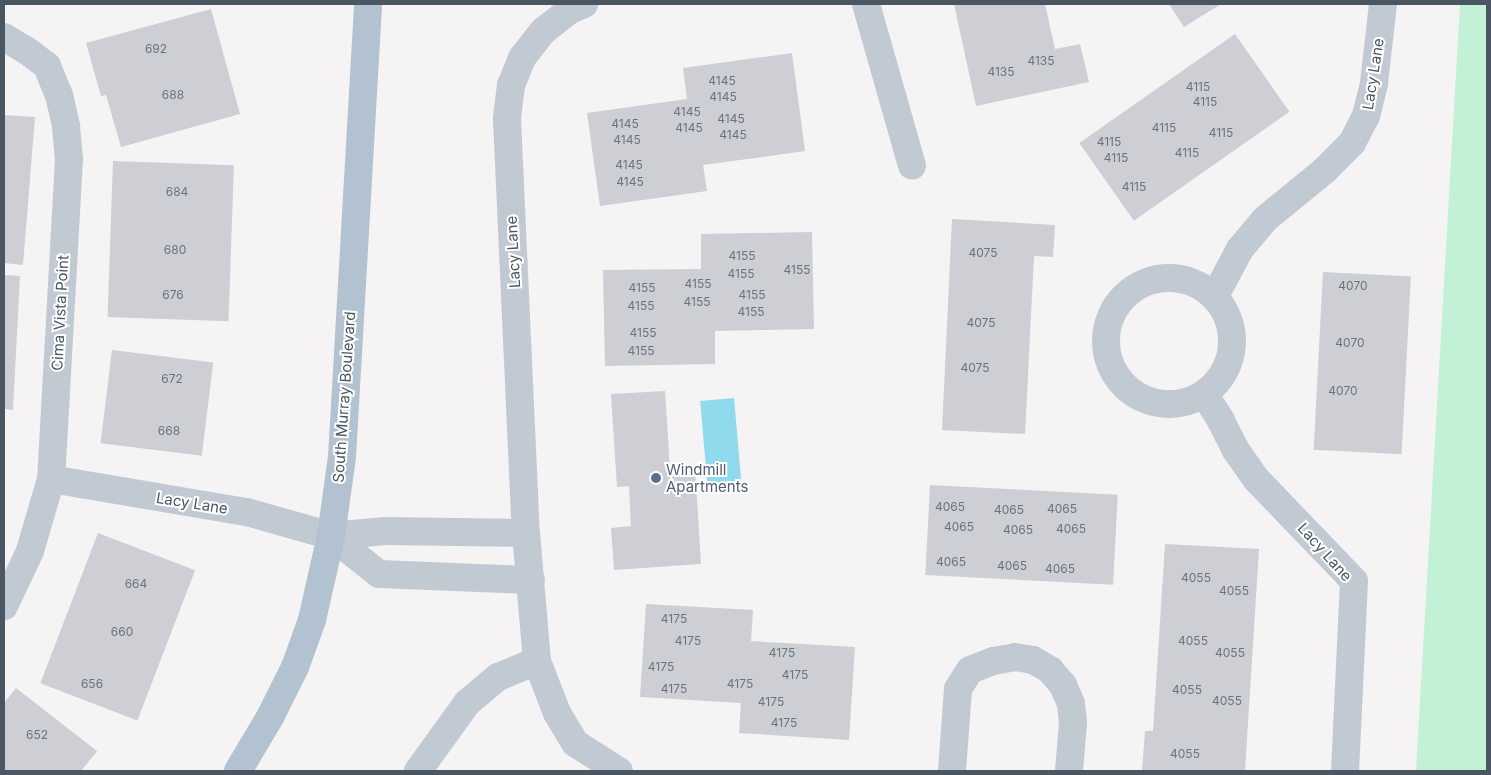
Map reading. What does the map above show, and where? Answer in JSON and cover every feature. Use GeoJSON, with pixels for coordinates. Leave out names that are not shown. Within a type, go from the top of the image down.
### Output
{"type":"FeatureCollection","features":[{"type":"Feature","properties":{"kind":"main road","name":"South Murray Boulevard"},"geometry":{"type":"LineString","coordinates":[[238,771],[270,717],[295,667],[312,620],[331,536],[342,457],[368,4]]}},
{"type":"Feature","properties":{"kind":"street","name":"Lacy Lane"},"geometry":{"type":"LineString","coordinates":[[584,4],[570,10],[543,31],[522,58],[511,85],[507,119],[526,533],[537,661],[557,713],[575,743],[608,766],[619,771]]}},
{"type":"Feature","properties":{"kind":"street"},"geometry":{"type":"LineString","coordinates":[[866,4],[912,166]]}},
{"type":"Feature","properties":{"kind":"street","name":"Lacy Lane"},"geometry":{"type":"LineString","coordinates":[[1214,296],[1240,250],[1264,220],[1325,170],[1352,143],[1366,116],[1374,83],[1383,4]]}},
{"type":"Feature","properties":{"kind":"street","name":"Cima Vista Point"},"geometry":{"type":"LineString","coordinates":[[4,38],[26,50],[47,66],[60,95],[66,126],[68,159],[51,480],[30,551],[4,606]]}},
{"type":"Feature","properties":{"kind":"street"},"geometry":{"type":"LineString","coordinates":[[1156,279],[1188,280],[1214,296],[1231,323],[1232,352],[1228,366],[1216,384],[1204,394],[1184,403],[1156,403],[1142,398],[1124,386],[1113,371],[1107,350],[1108,324],[1126,295],[1136,287],[1156,279]]}},
{"type":"Feature","properties":{"kind":"street","name":"Lacy Lane"},"geometry":{"type":"LineString","coordinates":[[1204,394],[1220,419],[1235,449],[1256,479],[1354,581],[1345,771]]}},
{"type":"Feature","properties":{"kind":"street","name":"Lacy Lane"},"geometry":{"type":"LineString","coordinates":[[51,480],[247,512],[331,536],[385,530],[526,533]]}},
{"type":"Feature","properties":{"kind":"street","name":"Lacy Lane"},"geometry":{"type":"LineString","coordinates":[[331,536],[379,574],[531,580]]}},
{"type":"Feature","properties":{"kind":"street"},"geometry":{"type":"LineString","coordinates":[[952,771],[958,689],[970,670],[993,660],[1015,657],[1033,660],[1050,670],[1063,685],[1070,704],[1073,723],[1069,771]]}},
{"type":"Feature","properties":{"kind":"street"},"geometry":{"type":"LineString","coordinates":[[418,771],[467,703],[498,677],[537,661]]}},
{"type":"Feature","properties":{"kind":"green space"},"geometry":{"type":"Polygon","coordinates":[[[1460,4],[1487,4],[1487,771],[1416,771],[1460,4]]]}},
{"type":"Feature","properties":{"kind":"water"},"geometry":{"type":"Polygon","coordinates":[[[734,398],[741,483],[708,486],[700,401],[734,398]]]}},
{"type":"Feature","properties":{"kind":"building"},"geometry":{"type":"Polygon","coordinates":[[[954,4],[1045,4],[1055,49],[1080,44],[1089,82],[976,106],[954,4]]]}},
{"type":"Feature","properties":{"kind":"building"},"geometry":{"type":"Polygon","coordinates":[[[1169,4],[1221,4],[1184,27],[1169,4]]]}},
{"type":"Feature","properties":{"kind":"building"},"geometry":{"type":"Polygon","coordinates":[[[211,9],[240,114],[121,147],[106,95],[101,96],[86,43],[211,9]]]}},
{"type":"Feature","properties":{"kind":"building"},"geometry":{"type":"Polygon","coordinates":[[[1235,34],[1289,112],[1134,221],[1079,143],[1235,34]]]}},
{"type":"Feature","properties":{"kind":"building"},"geometry":{"type":"Polygon","coordinates":[[[792,53],[805,151],[703,165],[707,191],[600,206],[587,113],[687,99],[683,68],[792,53]]]}},
{"type":"Feature","properties":{"kind":"building"},"geometry":{"type":"Polygon","coordinates":[[[4,115],[35,117],[23,265],[4,263],[4,115]]]}},
{"type":"Feature","properties":{"kind":"building"},"geometry":{"type":"Polygon","coordinates":[[[113,161],[234,165],[228,321],[108,317],[113,161]]]}},
{"type":"Feature","properties":{"kind":"building"},"geometry":{"type":"Polygon","coordinates":[[[952,219],[1055,225],[1053,257],[1034,256],[1025,434],[942,430],[952,219]]]}},
{"type":"Feature","properties":{"kind":"building"},"geometry":{"type":"Polygon","coordinates":[[[812,232],[814,329],[715,331],[715,364],[605,366],[603,270],[701,269],[701,234],[812,232]]]}},
{"type":"Feature","properties":{"kind":"building"},"geometry":{"type":"Polygon","coordinates":[[[1323,272],[1411,277],[1402,454],[1314,450],[1323,272]]]}},
{"type":"Feature","properties":{"kind":"building"},"geometry":{"type":"Polygon","coordinates":[[[4,275],[20,276],[13,410],[4,409],[4,275]]]}},
{"type":"Feature","properties":{"kind":"building"},"geometry":{"type":"Polygon","coordinates":[[[112,350],[213,362],[202,456],[101,443],[112,350]]]}},
{"type":"Feature","properties":{"kind":"building","name":"Windmill Apartments"},"geometry":{"type":"Polygon","coordinates":[[[665,391],[670,469],[695,468],[701,564],[614,570],[611,528],[631,526],[629,486],[617,487],[611,394],[665,391]]]}},
{"type":"Feature","properties":{"kind":"building"},"geometry":{"type":"Polygon","coordinates":[[[930,485],[1118,495],[1113,585],[925,575],[930,485]]]}},
{"type":"Feature","properties":{"kind":"building"},"geometry":{"type":"Polygon","coordinates":[[[98,533],[195,570],[137,721],[40,683],[98,533]]]}},
{"type":"Feature","properties":{"kind":"building"},"geometry":{"type":"Polygon","coordinates":[[[1165,544],[1259,549],[1245,771],[1142,771],[1145,731],[1153,731],[1165,544]]]}},
{"type":"Feature","properties":{"kind":"building"},"geometry":{"type":"Polygon","coordinates":[[[646,604],[753,610],[751,641],[855,647],[849,740],[739,733],[741,703],[640,697],[646,604]]]}},
{"type":"Feature","properties":{"kind":"building"},"geometry":{"type":"Polygon","coordinates":[[[16,688],[97,751],[81,771],[4,771],[4,703],[16,688]]]}},
{"type":"Feature","properties":{"kind":"place","name":"Windmill Apartments"},"geometry":{"type":"Point","coordinates":[656,478]}}]}
